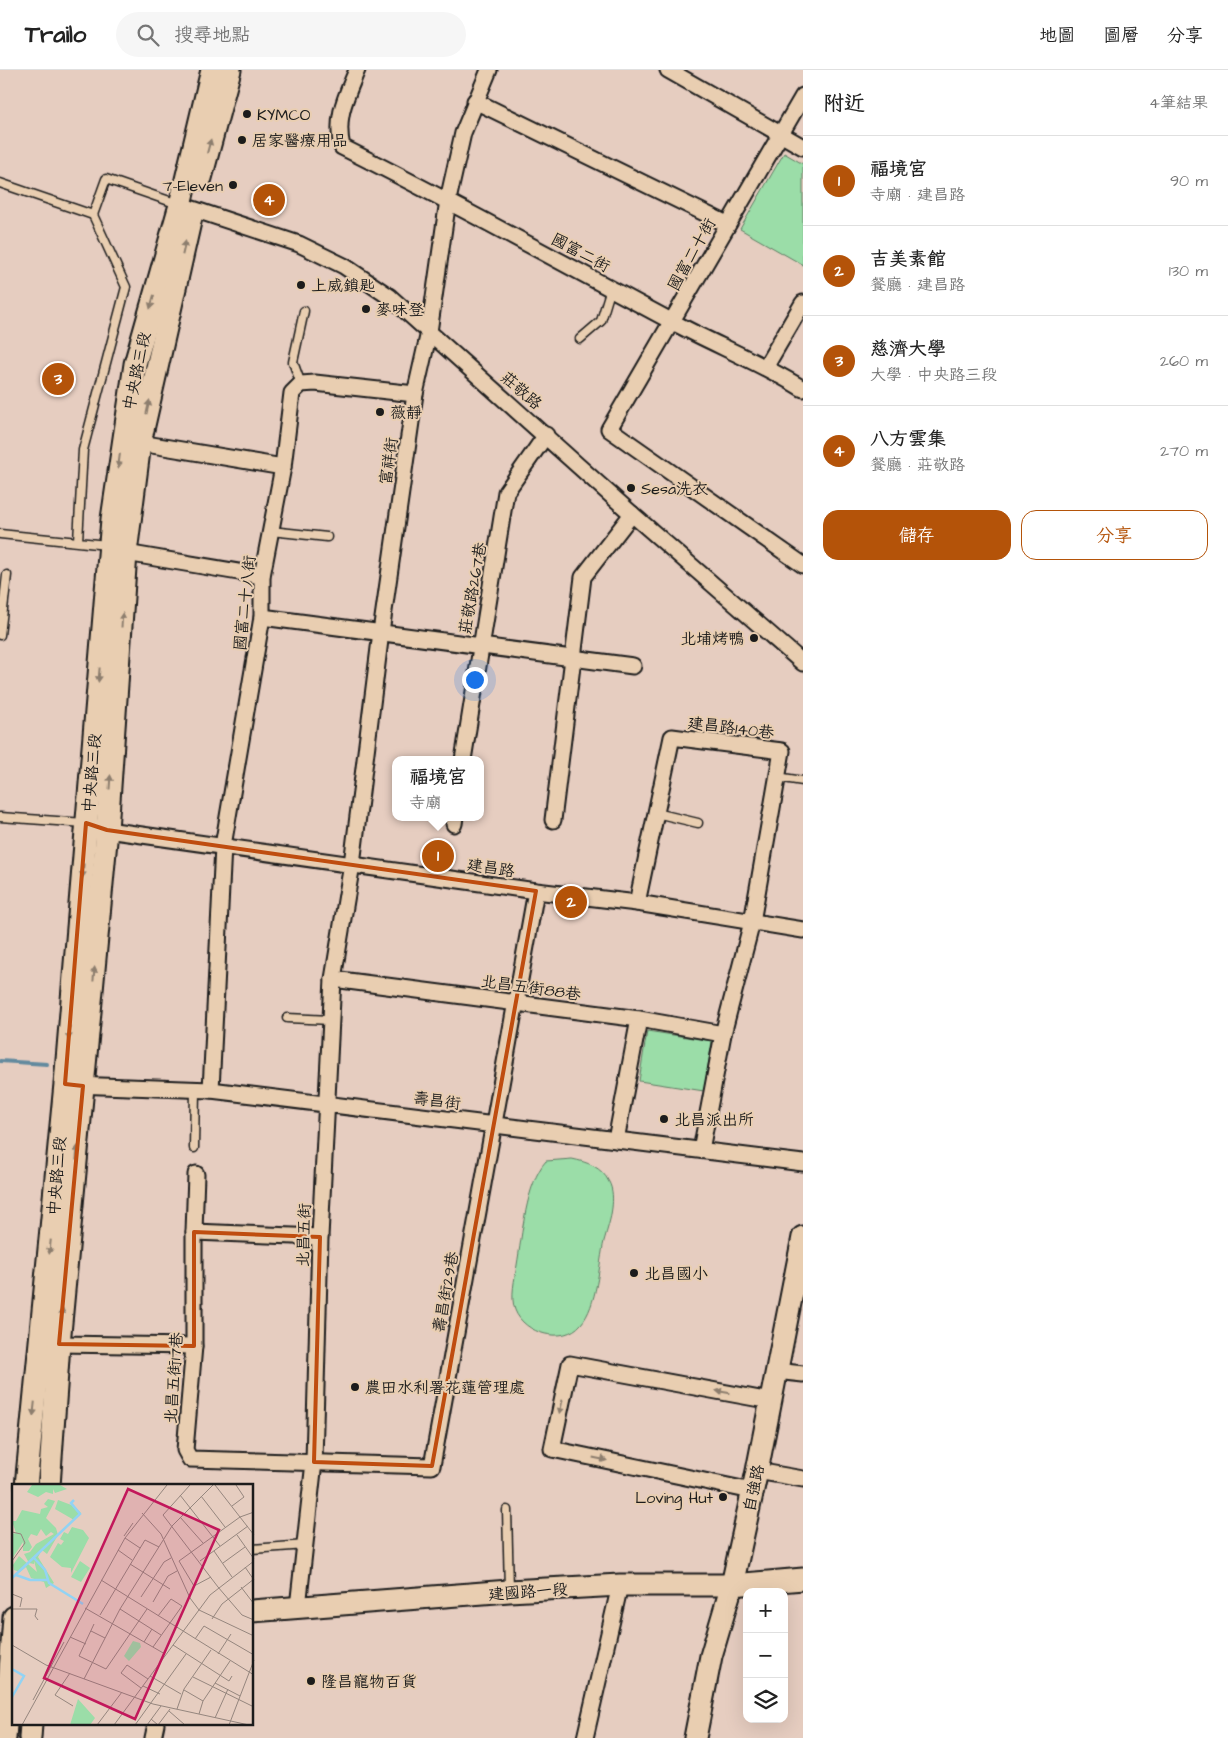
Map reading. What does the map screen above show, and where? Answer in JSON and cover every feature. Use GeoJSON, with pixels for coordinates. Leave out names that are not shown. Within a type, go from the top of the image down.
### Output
{"type":"FeatureCollection","features":[{"type":"Feature","properties":{"kind":"street","name":"中央路三段"},"geometry":{"type":"LineString","coordinates":[[49,1484],[74,1085],[86,823],[118,550],[212,70]]}},
{"type":"Feature","properties":{"kind":"street","name":"中央路三段"},"geometry":{"type":"LineString","coordinates":[[26,1484],[107,830],[122,442],[135,364],[230,70]]}},
{"type":"Feature","properties":{"kind":"street","name":"國富二街"},"geometry":{"type":"LineString","coordinates":[[356,70],[341,111],[338,131],[342,147],[448,200],[673,322],[766,366],[803,389]]}},
{"type":"Feature","properties":{"kind":"street","name":"富祥街"},"geometry":{"type":"LineString","coordinates":[[352,864],[381,632],[415,394],[429,332],[448,200],[463,133],[489,70]]}},
{"type":"Feature","properties":{"kind":"street"},"geometry":{"type":"LineString","coordinates":[[668,70],[803,147]]}},
{"type":"Feature","properties":{"kind":"street","name":"國富二十街"},"geometry":{"type":"LineString","coordinates":[[803,96],[609,429],[803,565]]}},
{"type":"Feature","properties":{"kind":"street"},"geometry":{"type":"LineString","coordinates":[[475,101],[727,224]]}},
{"type":"Feature","properties":{"kind":"street","name":"莊敬路"},"geometry":{"type":"LineString","coordinates":[[186,207],[299,244],[344,266],[390,297],[632,514],[803,663]]}},
{"type":"Feature","properties":{"kind":"street"},"geometry":{"type":"LineString","coordinates":[[766,366],[803,303]]}},
{"type":"Feature","properties":{"kind":"street"},"geometry":{"type":"LineString","coordinates":[[296,389],[315,383],[415,394]]}},
{"type":"Feature","properties":{"kind":"street","name":"國富二十八街"},"geometry":{"type":"LineString","coordinates":[[211,1090],[223,846],[262,617],[262,576],[296,389]]}},
{"type":"Feature","properties":{"kind":"street","name":"莊敬路267巷"},"geometry":{"type":"LineString","coordinates":[[464,756],[506,492],[546,435]]}},
{"type":"Feature","properties":{"kind":"street"},"geometry":{"type":"LineString","coordinates":[[140,443],[283,466]]}},
{"type":"Feature","properties":{"kind":"street"},"geometry":{"type":"LineString","coordinates":[[553,820],[582,577],[632,514]]}},
{"type":"Feature","properties":{"kind":"street"},"geometry":{"type":"LineString","coordinates":[[118,550],[262,576]]}},
{"type":"Feature","properties":{"kind":"street"},"geometry":{"type":"LineString","coordinates":[[262,617],[633,666]]}},
{"type":"Feature","properties":{"kind":"street","name":"建昌路140巷"},"geometry":{"type":"LineString","coordinates":[[637,903],[672,737],[782,751],[752,922],[723,1034],[701,1150]]}},
{"type":"Feature","properties":{"kind":"street","name":"建昌路"},"geometry":{"type":"LineString","coordinates":[[86,823],[107,830],[536,891],[637,903],[803,930]]}},
{"type":"Feature","properties":{"kind":"street","name":"北昌五街"},"geometry":{"type":"LineString","coordinates":[[298,1607],[314,1462],[320,1238],[333,979],[352,864]]}},
{"type":"Feature","properties":{"kind":"street","name":"壽昌街29巷"},"geometry":{"type":"LineString","coordinates":[[314,1462],[432,1466],[536,891]]}},
{"type":"Feature","properties":{"kind":"street","name":"北昌五街88巷"},"geometry":{"type":"LineString","coordinates":[[333,979],[639,1019],[723,1034]]}},
{"type":"Feature","properties":{"kind":"street"},"geometry":{"type":"LineString","coordinates":[[616,1140],[639,1019]]}},
{"type":"Feature","properties":{"kind":"street","name":"壽昌街"},"geometry":{"type":"LineString","coordinates":[[74,1085],[211,1090],[803,1163]]}},
{"type":"Feature","properties":{"kind":"street","name":"北昌五街17巷"},"geometry":{"type":"LineString","coordinates":[[196,1174],[194,1346],[185,1450],[190,1459],[314,1462]]}},
{"type":"Feature","properties":{"kind":"street"},"geometry":{"type":"LineString","coordinates":[[194,1232],[320,1238]]}},
{"type":"Feature","properties":{"kind":"street","name":"自強路"},"geometry":{"type":"LineString","coordinates":[[695,1738],[711,1656],[732,1585],[803,1237]]}},
{"type":"Feature","properties":{"kind":"street"},"geometry":{"type":"LineString","coordinates":[[59,1344],[194,1346]]}},
{"type":"Feature","properties":{"kind":"street"},"geometry":{"type":"LineString","coordinates":[[771,1401],[570,1364],[552,1449],[754,1481],[803,1478]]}},
{"type":"Feature","properties":{"kind":"street"},"geometry":{"type":"LineString","coordinates":[[776,1371],[803,1374]]}},
{"type":"Feature","properties":{"kind":"street","name":"建國路一段"},"geometry":{"type":"LineString","coordinates":[[254,1611],[509,1591],[620,1585],[732,1585],[803,1579]]}},
{"type":"Feature","properties":{"kind":"street"},"geometry":{"type":"LineString","coordinates":[[585,1738],[620,1585]]}},
{"type":"Feature","properties":{"kind":"street"},"geometry":{"type":"LineString","coordinates":[[5,1738],[10,1627]]}},
{"type":"Feature","properties":{"kind":"lane"},"geometry":{"type":"LineString","coordinates":[[78,541],[83,450],[126,287],[93,215],[106,179],[186,207]]}},
{"type":"Feature","properties":{"kind":"lane"},"geometry":{"type":"LineString","coordinates":[[0,182],[93,215]]}},
{"type":"Feature","properties":{"kind":"lane"},"geometry":{"type":"LineString","coordinates":[[580,339],[601,321],[611,288]]}},
{"type":"Feature","properties":{"kind":"lane"},"geometry":{"type":"LineString","coordinates":[[296,389],[293,362],[304,311]]}},
{"type":"Feature","properties":{"kind":"lane"},"geometry":{"type":"LineString","coordinates":[[271,531],[327,537]]}},
{"type":"Feature","properties":{"kind":"lane"},"geometry":{"type":"LineString","coordinates":[[0,534],[78,541],[118,550]]}},
{"type":"Feature","properties":{"kind":"lane"},"geometry":{"type":"LineString","coordinates":[[0,635],[7,574]]}},
{"type":"Feature","properties":{"kind":"lane"},"geometry":{"type":"LineString","coordinates":[[777,777],[803,781]]}},
{"type":"Feature","properties":{"kind":"lane"},"geometry":{"type":"LineString","coordinates":[[656,813],[698,823]]}},
{"type":"Feature","properties":{"kind":"lane"},"geometry":{"type":"LineString","coordinates":[[0,817],[86,823]]}},
{"type":"Feature","properties":{"kind":"lane"},"geometry":{"type":"LineString","coordinates":[[288,1018],[331,1020]]}},
{"type":"Feature","properties":{"kind":"lane"},"geometry":{"type":"LineString","coordinates":[[194,1148],[195,1090]]}},
{"type":"Feature","properties":{"kind":"lane"},"geometry":{"type":"LineString","coordinates":[[507,1510],[509,1591]]}},
{"type":"Feature","properties":{"kind":"lane"},"geometry":{"type":"LineString","coordinates":[[254,1549],[306,1544]]}},
{"type":"Feature","properties":{"kind":"highlighted area"},"geometry":{"type":"Polygon","coordinates":[[[86,823],[107,830],[536,891],[432,1466],[314,1462],[320,1237],[194,1232],[194,1346],[59,1344],[83,1086],[65,1084],[86,823]]]}},
{"type":"Feature","properties":{"kind":"green space"},"geometry":{"type":"Polygon","coordinates":[[[784,153],[803,164],[803,265],[740,229],[784,153]]]}},
{"type":"Feature","properties":{"kind":"green space"},"geometry":{"type":"Polygon","coordinates":[[[647,1031],[712,1041],[704,1091],[639,1081],[647,1031]]]}},
{"type":"Feature","properties":{"kind":"green space"},"geometry":{"type":"Polygon","coordinates":[[[572,1159],[594,1166],[602,1172],[610,1185],[613,1202],[591,1307],[581,1324],[574,1330],[565,1334],[545,1334],[535,1331],[527,1325],[515,1310],[514,1282],[529,1196],[539,1171],[546,1161],[572,1159]]]}},
{"type":"Feature","properties":{"kind":"waterway"},"geometry":{"type":"LineString","coordinates":[[0,1061],[47,1064]]}},
{"type":"Feature","properties":{"kind":"place","name":"KYMCO"},"geometry":{"type":"Point","coordinates":[247,114]}},
{"type":"Feature","properties":{"kind":"place","name":"居家醫療用品"},"geometry":{"type":"Point","coordinates":[242,140]}},
{"type":"Feature","properties":{"kind":"place","name":"7-Eleven"},"geometry":{"type":"Point","coordinates":[233,185]}},
{"type":"Feature","properties":{"kind":"place","name":"八方雲集"},"geometry":{"type":"Point","coordinates":[269,200]}},
{"type":"Feature","properties":{"kind":"place","name":"上威鎖匙"},"geometry":{"type":"Point","coordinates":[301,285]}},
{"type":"Feature","properties":{"kind":"place","name":"麥味登"},"geometry":{"type":"Point","coordinates":[366,309]}},
{"type":"Feature","properties":{"kind":"place","name":"慈濟大學"},"geometry":{"type":"Point","coordinates":[58,379]}},
{"type":"Feature","properties":{"kind":"place","name":"薇靜"},"geometry":{"type":"Point","coordinates":[380,412]}},
{"type":"Feature","properties":{"kind":"place","name":"Sesa洗衣"},"geometry":{"type":"Point","coordinates":[631,488]}},
{"type":"Feature","properties":{"kind":"place","name":"北埔烤鴨"},"geometry":{"type":"Point","coordinates":[754,638]}},
{"type":"Feature","properties":{"kind":"place","name":"福境宮"},"geometry":{"type":"Point","coordinates":[438,856]}},
{"type":"Feature","properties":{"kind":"place","name":"吉美素館"},"geometry":{"type":"Point","coordinates":[571,902]}},
{"type":"Feature","properties":{"kind":"place","name":"北昌派出所"},"geometry":{"type":"Point","coordinates":[664,1119]}},
{"type":"Feature","properties":{"kind":"place","name":"北昌國小"},"geometry":{"type":"Point","coordinates":[634,1273]}},
{"type":"Feature","properties":{"kind":"place","name":"農田水利署花蓮管理處"},"geometry":{"type":"Point","coordinates":[355,1387]}},
{"type":"Feature","properties":{"kind":"place","name":"Loving Hut"},"geometry":{"type":"Point","coordinates":[723,1497]}},
{"type":"Feature","properties":{"kind":"place","name":"隆昌寵物百貨"},"geometry":{"type":"Point","coordinates":[311,1681]}}]}
